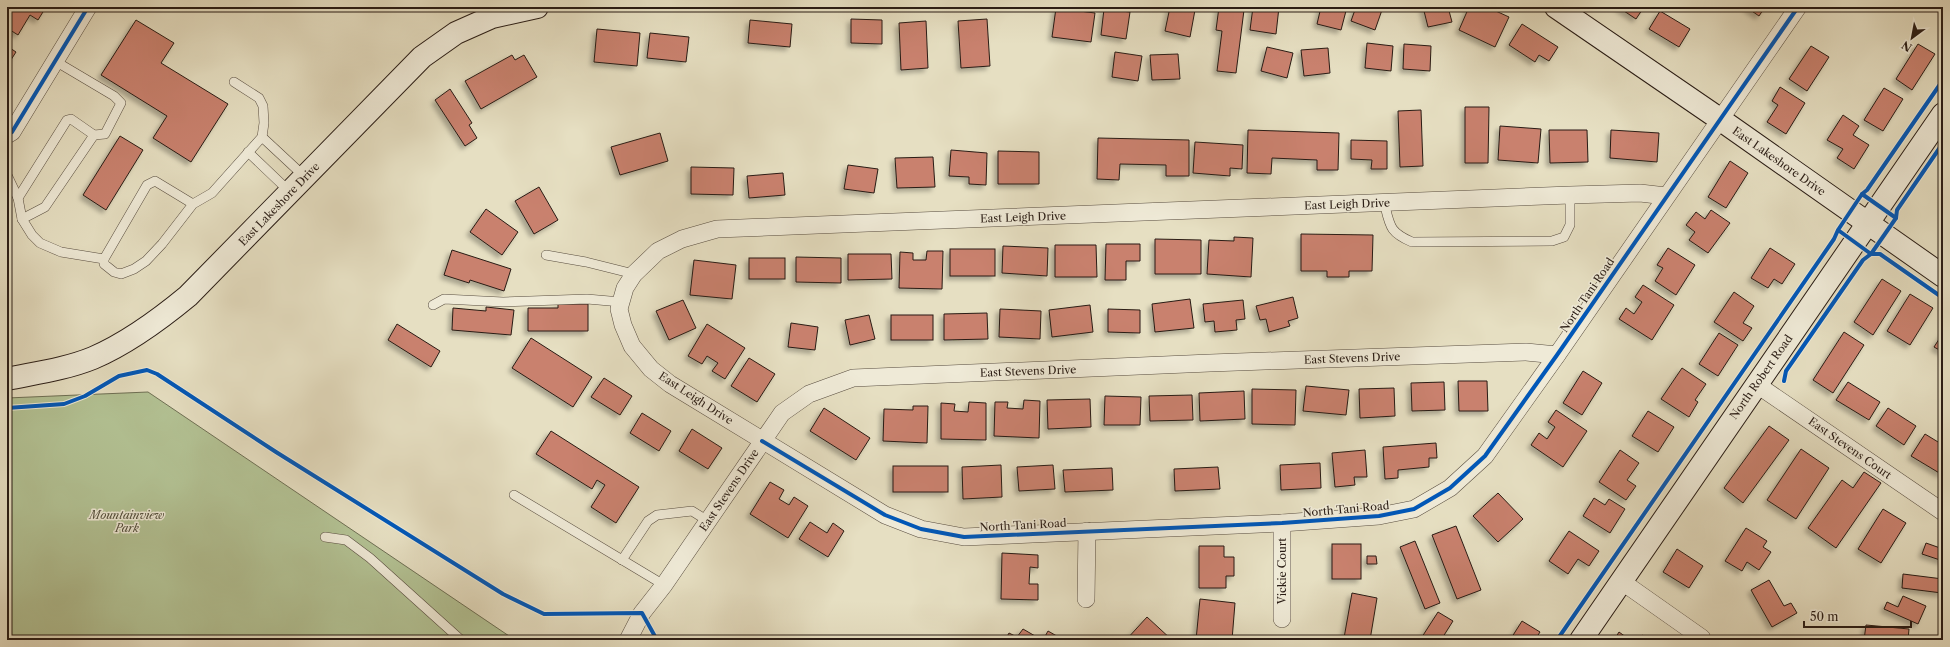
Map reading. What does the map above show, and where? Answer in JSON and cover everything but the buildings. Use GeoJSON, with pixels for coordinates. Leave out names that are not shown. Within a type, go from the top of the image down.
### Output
{"type":"FeatureCollection","features":[{"type":"Feature","properties":{"kind":"main road","name":"East Lakeshore Drive"},"geometry":{"type":"LineString","coordinates":[[7,379],[56,369],[93,358],[134,336],[162,317],[188,296],[422,57],[489,12],[537,7]]}},
{"type":"Feature","properties":{"kind":"main road","name":"East Lakeshore Drive"},"geometry":{"type":"LineString","coordinates":[[1556,7],[1721,120],[1943,276]]}},
{"type":"Feature","properties":{"kind":"main road","name":"North Robert Road"},"geometry":{"type":"LineString","coordinates":[[1581,640],[1943,114]]}},
{"type":"Feature","properties":{"kind":"street"},"geometry":{"type":"LineString","coordinates":[[7,136],[12,132],[88,7]]}},
{"type":"Feature","properties":{"kind":"street","name":"North Tani Road"},"geometry":{"type":"LineString","coordinates":[[762,441],[885,515],[921,529],[964,537],[1282,523],[1379,516],[1414,510],[1450,488],[1485,456],[1557,355],[1666,196],[1721,120],[1798,7]]}},
{"type":"Feature","properties":{"kind":"street","name":"East Leigh Drive"},"geometry":{"type":"LineString","coordinates":[[762,441],[670,384],[651,369],[632,346],[623,325],[619,309],[625,288],[634,274],[658,251],[682,239],[717,229],[1570,195],[1640,193],[1666,196]]}},
{"type":"Feature","properties":{"kind":"street","name":"East Stevens Drive"},"geometry":{"type":"LineString","coordinates":[[628,640],[642,613],[664,585],[782,413],[809,394],[853,378],[1526,352],[1557,355]]}},
{"type":"Feature","properties":{"kind":"street","name":"East Stevens Court"},"geometry":{"type":"LineString","coordinates":[[1756,384],[1943,512]]}},
{"type":"Feature","properties":{"kind":"street","name":"Vickie Court"},"geometry":{"type":"LineString","coordinates":[[1282,523],[1282,619]]}},
{"type":"Feature","properties":{"kind":"street"},"geometry":{"type":"LineString","coordinates":[[1086,599],[1087,531]]}},
{"type":"Feature","properties":{"kind":"street"},"geometry":{"type":"LineString","coordinates":[[1621,581],[1702,638]]}},
{"type":"Feature","properties":{"kind":"lane"},"geometry":{"type":"LineString","coordinates":[[18,198],[67,120],[71,119],[94,135],[105,134],[121,103],[114,96],[55,61]]}},
{"type":"Feature","properties":{"kind":"lane"},"geometry":{"type":"LineString","coordinates":[[193,204],[155,181],[151,182],[147,185],[104,259],[104,264],[114,272],[121,274],[134,269],[146,261],[162,244],[193,204],[212,193],[262,137],[264,123],[263,106],[259,98],[234,82]]}},
{"type":"Feature","properties":{"kind":"lane"},"geometry":{"type":"LineString","coordinates":[[22,219],[45,207],[94,135]]}},
{"type":"Feature","properties":{"kind":"lane"},"geometry":{"type":"LineString","coordinates":[[262,137],[305,177]]}},
{"type":"Feature","properties":{"kind":"lane"},"geometry":{"type":"LineString","coordinates":[[248,152],[290,192]]}},
{"type":"Feature","properties":{"kind":"lane"},"geometry":{"type":"LineString","coordinates":[[7,175],[18,198],[22,219],[32,235],[40,244],[51,249],[104,259]]}},
{"type":"Feature","properties":{"kind":"lane"},"geometry":{"type":"LineString","coordinates":[[1384,202],[1389,223],[1397,235],[1412,242],[1552,241],[1564,237],[1570,225],[1570,195]]}},
{"type":"Feature","properties":{"kind":"lane"},"geometry":{"type":"LineString","coordinates":[[546,256],[586,262],[634,274]]}},
{"type":"Feature","properties":{"kind":"lane"},"geometry":{"type":"LineString","coordinates":[[433,306],[444,299],[503,302],[587,299],[621,302]]}},
{"type":"Feature","properties":{"kind":"lane"},"geometry":{"type":"LineString","coordinates":[[514,495],[664,585]]}},
{"type":"Feature","properties":{"kind":"lane"},"geometry":{"type":"LineString","coordinates":[[622,560],[648,521],[657,515],[692,511],[708,521]]}},
{"type":"Feature","properties":{"kind":"lane"},"geometry":{"type":"LineString","coordinates":[[325,537],[346,540],[370,558],[461,640]]}},
{"type":"Feature","properties":{"kind":"green space","name":"Mountainview Park"},"geometry":{"type":"Polygon","coordinates":[[[148,392],[515,640],[7,640],[7,398],[148,392]]]}},
{"type":"Feature","properties":{"kind":"cycle path"},"geometry":{"type":"LineString","coordinates":[[7,135],[12,132],[88,7]]}},
{"type":"Feature","properties":{"kind":"cycle path"},"geometry":{"type":"LineString","coordinates":[[762,441],[885,515],[921,529],[964,537],[1282,523],[1379,516],[1414,509],[1450,488],[1485,456],[1557,355],[1798,7]]}},
{"type":"Feature","properties":{"kind":"cycle path"},"geometry":{"type":"LineString","coordinates":[[1862,194],[1867,190],[1943,80]]}},
{"type":"Feature","properties":{"kind":"cycle path"},"geometry":{"type":"LineString","coordinates":[[1896,218],[1897,210],[1943,143]]}},
{"type":"Feature","properties":{"kind":"cycle path"},"geometry":{"type":"LineString","coordinates":[[1557,640],[1834,239],[1838,230],[1862,194],[1896,218],[1871,254],[1838,230]]}},
{"type":"Feature","properties":{"kind":"cycle path"},"geometry":{"type":"LineString","coordinates":[[1784,381],[1786,371],[1863,260],[1871,254],[1880,254],[1943,298]]}},
{"type":"Feature","properties":{"kind":"cycle path"},"geometry":{"type":"LineString","coordinates":[[7,408],[64,404],[85,396],[119,376],[147,370],[157,374],[276,452],[503,594],[544,614],[642,613],[657,640]]}}]}
